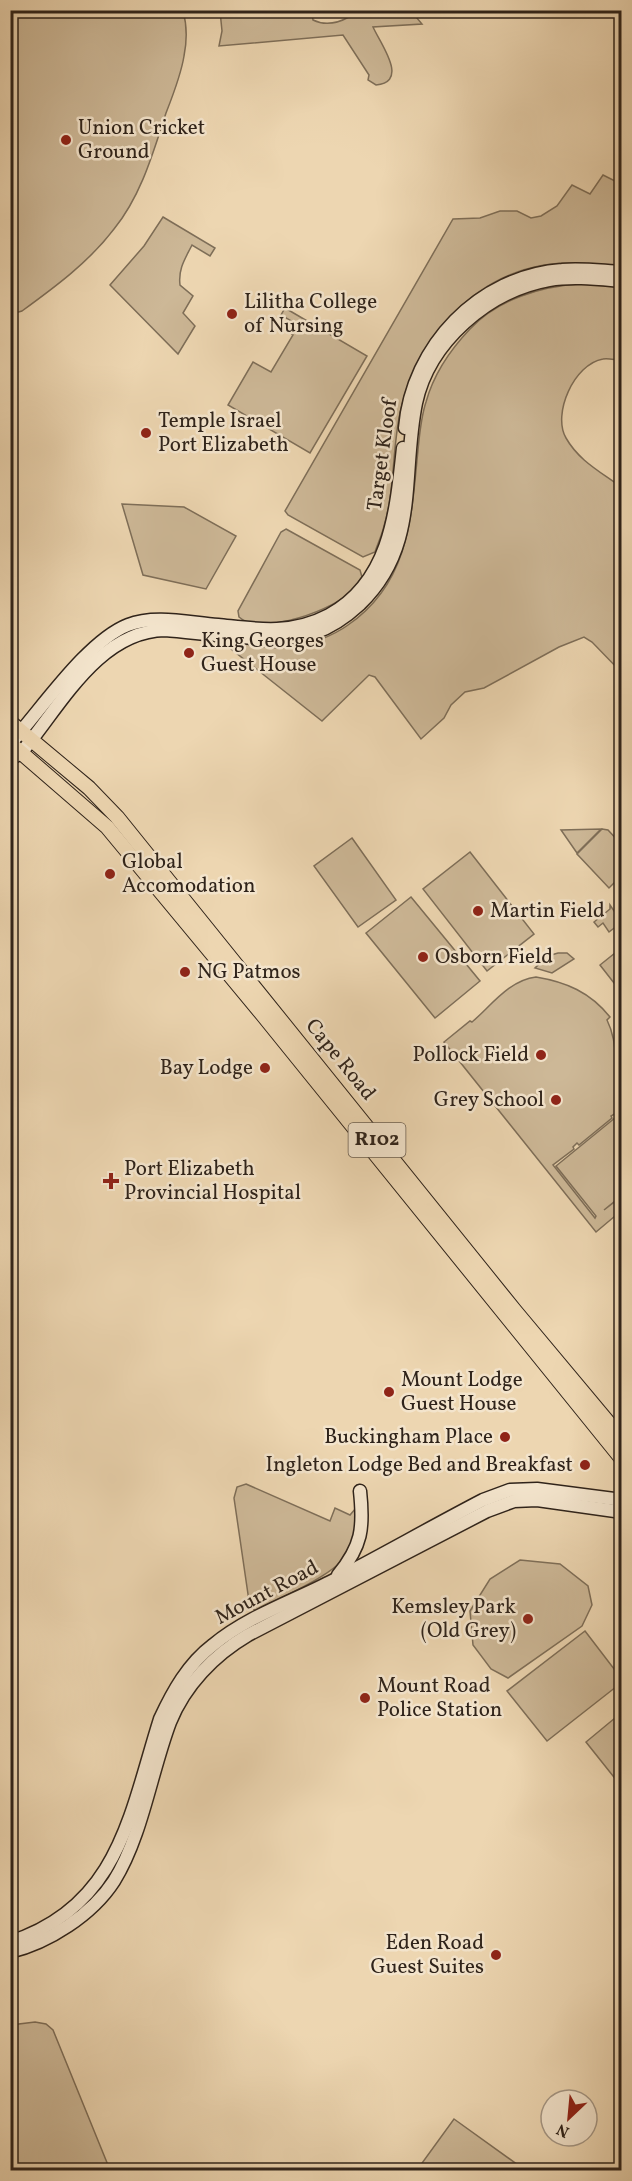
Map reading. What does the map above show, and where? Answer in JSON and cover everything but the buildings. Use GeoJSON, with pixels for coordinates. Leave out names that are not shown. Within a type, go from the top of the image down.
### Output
{"type":"FeatureCollection","features":[{"type":"Feature","properties":{"kind":"main road","name":"Target Kloof"},"geometry":{"type":"LineString","coordinates":[[381,572],[392,530],[408,404],[419,371],[439,338],[474,303],[523,278],[562,270],[621,272]]}},
{"type":"Feature","properties":{"kind":"main road","name":"Target Kloof"},"geometry":{"type":"LineString","coordinates":[[381,572],[393,560],[401,531],[417,402],[432,365],[452,336],[485,307],[536,283],[564,278],[621,281]]}},
{"type":"Feature","properties":{"kind":"main road"},"geometry":{"type":"LineString","coordinates":[[13,749],[21,731],[97,661],[125,639],[152,630],[273,638],[307,635],[327,628],[346,616],[370,594],[381,572]]}},
{"type":"Feature","properties":{"kind":"main road","name":"Cape Road"},"geometry":{"type":"LineString","coordinates":[[21,731],[88,788],[117,817],[621,1439]]}},
{"type":"Feature","properties":{"kind":"main road","name":"Cape Road"},"geometry":{"type":"LineString","coordinates":[[13,749],[107,827],[291,1049],[621,1460]]}},
{"type":"Feature","properties":{"kind":"main road","name":"Mount Road"},"geometry":{"type":"LineString","coordinates":[[10,1942],[28,1936],[57,1921],[82,1900],[105,1874],[117,1851],[160,1719],[172,1694],[191,1666],[212,1645],[249,1622],[334,1580],[483,1500],[510,1490],[537,1489],[621,1500]]}},
{"type":"Feature","properties":{"kind":"main road"},"geometry":{"type":"LineString","coordinates":[[334,1580],[352,1557],[360,1539],[362,1513],[360,1491]]}},
{"type":"Feature","properties":{"kind":"main road","name":"Mount Road"},"geometry":{"type":"LineString","coordinates":[[10,1952],[46,1940],[63,1929],[87,1911],[113,1883],[138,1823],[171,1722],[188,1690],[201,1672],[223,1652],[248,1635],[496,1508],[514,1501],[537,1500],[621,1512]]}},
{"type":"Feature","properties":{"kind":"shaded area"},"geometry":{"type":"Polygon","coordinates":[[[10,11],[183,11],[186,33],[181,70],[145,174],[132,203],[94,252],[47,293],[22,311],[11,314],[10,11]]]}},
{"type":"Feature","properties":{"kind":"shaded area"},"geometry":{"type":"Polygon","coordinates":[[[220,11],[312,11],[313,20],[327,23],[349,17],[350,11],[411,11],[422,24],[373,27],[390,61],[392,70],[391,77],[386,82],[376,85],[368,80],[369,75],[343,35],[219,46],[222,31],[220,11]]]}},
{"type":"Feature","properties":{"kind":"shaded area"},"geometry":{"type":"Polygon","coordinates":[[[603,175],[621,184],[621,267],[563,263],[517,272],[492,284],[450,317],[418,362],[407,387],[397,427],[388,512],[375,552],[363,557],[288,515],[285,511],[453,219],[480,218],[500,211],[517,211],[531,218],[541,216],[557,206],[572,185],[590,194],[603,175]]]}},
{"type":"Feature","properties":{"kind":"shaded area"},"geometry":{"type":"Polygon","coordinates":[[[163,217],[215,248],[210,256],[192,245],[183,264],[180,285],[193,296],[183,313],[195,326],[178,354],[110,285],[144,246],[163,217]]]}},
{"type":"Feature","properties":{"kind":"shaded area"},"geometry":{"type":"Polygon","coordinates":[[[581,284],[621,287],[621,360],[603,359],[583,370],[568,391],[562,416],[562,428],[577,453],[621,487],[621,672],[592,642],[584,637],[559,647],[484,688],[465,692],[451,705],[444,718],[421,739],[375,677],[369,675],[322,721],[221,641],[273,648],[295,647],[336,632],[367,609],[394,572],[402,552],[412,508],[422,416],[433,381],[444,362],[470,329],[507,302],[536,291],[581,284]]]}},
{"type":"Feature","properties":{"kind":"shaded area"},"geometry":{"type":"Polygon","coordinates":[[[285,308],[367,356],[310,453],[228,405],[253,362],[271,372],[293,335],[288,331],[293,322],[281,315],[285,308]]]}},
{"type":"Feature","properties":{"kind":"shaded area"},"geometry":{"type":"Polygon","coordinates":[[[122,504],[184,507],[236,536],[206,589],[143,575],[122,504]]]}},
{"type":"Feature","properties":{"kind":"shaded area"},"geometry":{"type":"Polygon","coordinates":[[[286,529],[360,570],[362,577],[345,597],[332,605],[298,618],[264,624],[250,622],[239,617],[238,611],[281,532],[286,529]]]}},
{"type":"Feature","properties":{"kind":"shaded area"},"geometry":{"type":"Polygon","coordinates":[[[601,829],[577,853],[561,830],[601,829]]]}},
{"type":"Feature","properties":{"kind":"shaded area"},"geometry":{"type":"Polygon","coordinates":[[[602,829],[608,830],[621,844],[621,876],[609,888],[577,854],[602,829]]]}},
{"type":"Feature","properties":{"kind":"shaded area"},"geometry":{"type":"Polygon","coordinates":[[[352,838],[396,900],[358,927],[314,866],[352,838]]]}},
{"type":"Feature","properties":{"kind":"shaded area","name":"Martin Field"},"geometry":{"type":"Polygon","coordinates":[[[470,852],[534,934],[487,971],[423,889],[470,852]]]}},
{"type":"Feature","properties":{"kind":"shaded area","name":"Osborn Field"},"geometry":{"type":"Polygon","coordinates":[[[411,897],[480,981],[435,1018],[366,933],[411,897]]]}},
{"type":"Feature","properties":{"kind":"shaded area"},"geometry":{"type":"Polygon","coordinates":[[[610,905],[614,911],[621,905],[622,922],[609,932],[603,923],[598,927],[594,922],[610,909],[610,905]]]}},
{"type":"Feature","properties":{"kind":"shaded area"},"geometry":{"type":"Polygon","coordinates":[[[620,949],[622,951],[621,992],[600,965],[620,949]]]}},
{"type":"Feature","properties":{"kind":"shaded area"},"geometry":{"type":"Polygon","coordinates":[[[567,953],[574,959],[552,973],[535,968],[548,956],[567,953]]]}},
{"type":"Feature","properties":{"kind":"shaded area"},"geometry":{"type":"Polygon","coordinates":[[[536,977],[577,990],[594,1001],[610,1017],[607,1020],[613,1038],[617,1069],[621,1072],[621,1110],[579,1145],[577,1143],[574,1149],[553,1165],[595,1218],[596,1216],[556,1166],[621,1113],[621,1196],[604,1210],[621,1197],[621,1211],[596,1232],[444,1042],[470,1021],[472,1022],[517,983],[536,977]]]}},
{"type":"Feature","properties":{"kind":"shaded area"},"geometry":{"type":"Polygon","coordinates":[[[246,1484],[330,1521],[335,1508],[350,1515],[356,1508],[357,1517],[354,1545],[347,1556],[324,1575],[255,1611],[249,1601],[234,1498],[237,1487],[246,1484]]]}},
{"type":"Feature","properties":{"kind":"shaded area","name":"Kemsley Park (Old Grey)"},"geometry":{"type":"Polygon","coordinates":[[[520,1560],[560,1564],[588,1586],[592,1605],[582,1626],[508,1678],[491,1669],[473,1645],[470,1611],[490,1579],[520,1560]]]}},
{"type":"Feature","properties":{"kind":"shaded area"},"geometry":{"type":"Polygon","coordinates":[[[585,1631],[621,1678],[621,1683],[547,1741],[507,1691],[585,1631]]]}},
{"type":"Feature","properties":{"kind":"shaded area"},"geometry":{"type":"Polygon","coordinates":[[[621,1713],[621,1786],[586,1742],[621,1713]]]}},
{"type":"Feature","properties":{"kind":"shaded area"},"geometry":{"type":"Polygon","coordinates":[[[35,2022],[46,2024],[53,2030],[110,2170],[11,2170],[11,2025],[35,2022]]]}},
{"type":"Feature","properties":{"kind":"shaded area"},"geometry":{"type":"Polygon","coordinates":[[[454,2119],[525,2170],[417,2170],[454,2119]]]}},
{"type":"Feature","properties":{"kind":"place","name":"Union Cricket Ground"},"geometry":{"type":"Point","coordinates":[66,140]}},
{"type":"Feature","properties":{"kind":"place","name":"Lilitha College of Nursing"},"geometry":{"type":"Point","coordinates":[232,314]}},
{"type":"Feature","properties":{"kind":"place","name":"Temple Israel Port Elizabeth"},"geometry":{"type":"Point","coordinates":[146,433]}},
{"type":"Feature","properties":{"kind":"place","name":"King Georges Guest House"},"geometry":{"type":"Point","coordinates":[189,653]}},
{"type":"Feature","properties":{"kind":"place","name":"Global Accomodation"},"geometry":{"type":"Point","coordinates":[110,874]}},
{"type":"Feature","properties":{"kind":"place","name":"Martin Field"},"geometry":{"type":"Point","coordinates":[478,911]}},
{"type":"Feature","properties":{"kind":"place","name":"Osborn Field"},"geometry":{"type":"Point","coordinates":[423,957]}},
{"type":"Feature","properties":{"kind":"place","name":"NG Patmos"},"geometry":{"type":"Point","coordinates":[185,972]}},
{"type":"Feature","properties":{"kind":"place","name":"Pollock Field"},"geometry":{"type":"Point","coordinates":[541,1055]}},
{"type":"Feature","properties":{"kind":"place","name":"Bay Lodge"},"geometry":{"type":"Point","coordinates":[265,1068]}},
{"type":"Feature","properties":{"kind":"place","name":"Grey School"},"geometry":{"type":"Point","coordinates":[556,1100]}},
{"type":"Feature","properties":{"kind":"place","name":"Port Elizabeth Provincial Hospital"},"geometry":{"type":"Point","coordinates":[111,1181]}},
{"type":"Feature","properties":{"kind":"place","name":"Mount Lodge Guest House"},"geometry":{"type":"Point","coordinates":[389,1392]}},
{"type":"Feature","properties":{"kind":"place","name":"Buckingham Place"},"geometry":{"type":"Point","coordinates":[505,1437]}},
{"type":"Feature","properties":{"kind":"place","name":"Ingleton Lodge Bed and Breakfast"},"geometry":{"type":"Point","coordinates":[585,1465]}},
{"type":"Feature","properties":{"kind":"place","name":"Kemsley Park (Old Grey)"},"geometry":{"type":"Point","coordinates":[528,1619]}},
{"type":"Feature","properties":{"kind":"place","name":"Mount Road Police Station"},"geometry":{"type":"Point","coordinates":[365,1698]}},
{"type":"Feature","properties":{"kind":"place","name":"Eden Road Guest Suites"},"geometry":{"type":"Point","coordinates":[496,1955]}}]}
